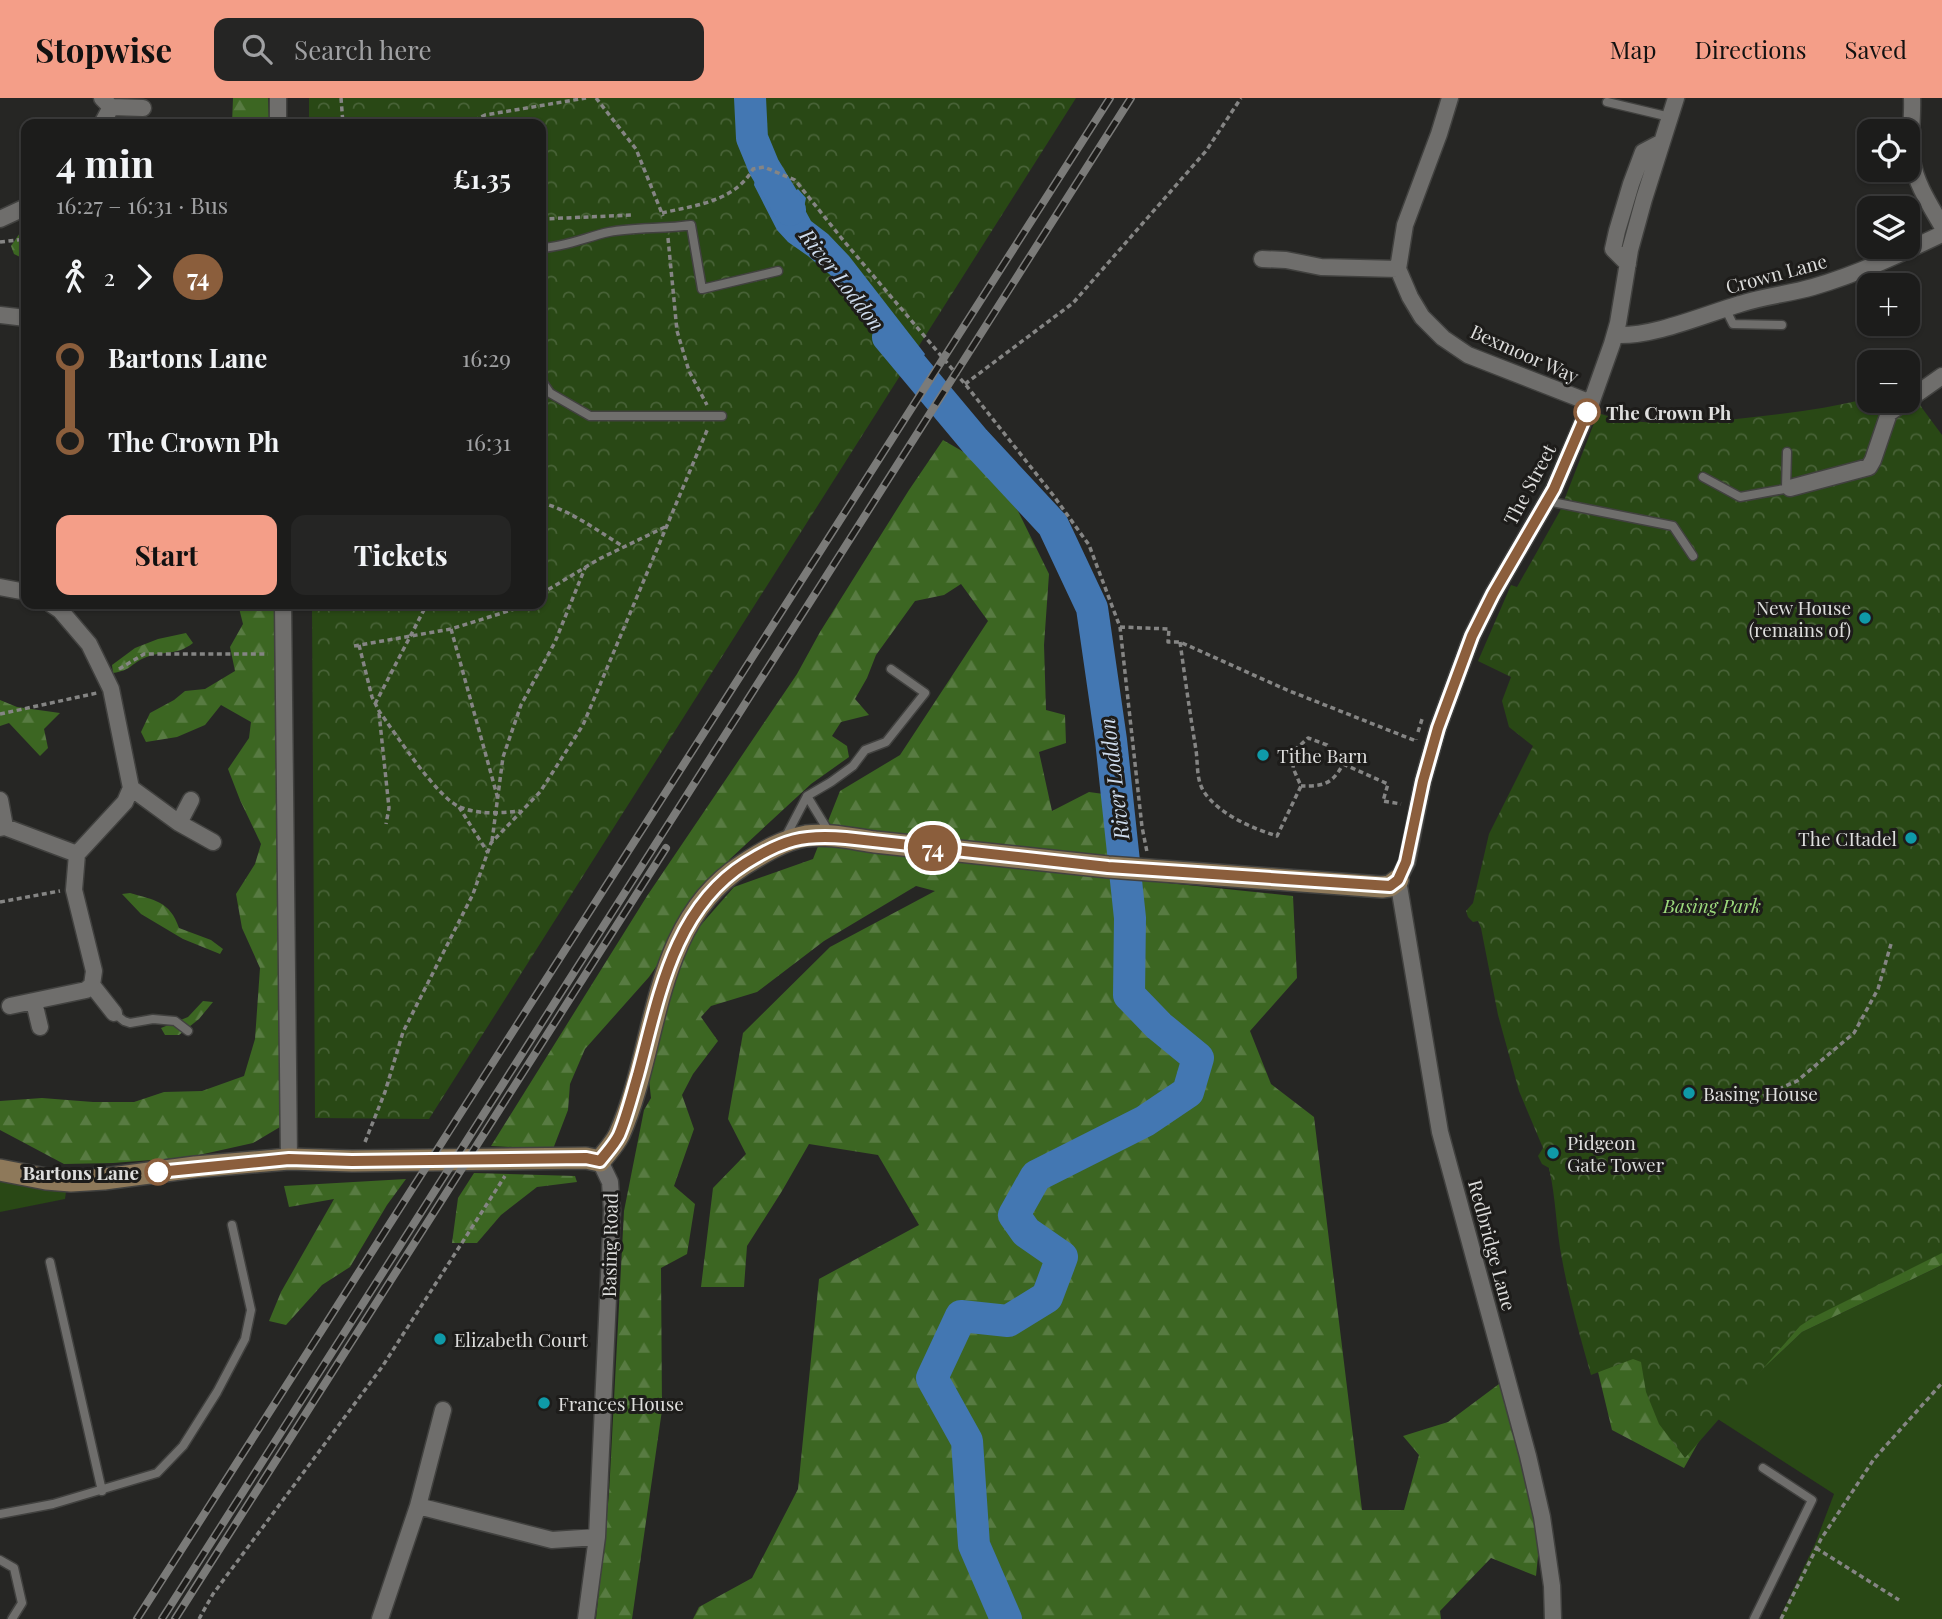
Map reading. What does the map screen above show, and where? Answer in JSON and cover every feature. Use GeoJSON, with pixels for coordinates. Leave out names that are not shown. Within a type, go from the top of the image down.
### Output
{"type":"FeatureCollection","features":[{"type":"Feature","properties":{"kind":"street"},"geometry":{"type":"LineString","coordinates":[[278,98],[278,119]]}},
{"type":"Feature","properties":{"kind":"street"},"geometry":{"type":"LineString","coordinates":[[1262,259],[1286,260],[1321,267],[1398,269],[1405,225],[1450,98]]}},
{"type":"Feature","properties":{"kind":"street","name":"The Street"},"geometry":{"type":"LineString","coordinates":[[1398,880],[1406,862],[1423,781],[1438,728],[1472,636],[1493,594],[1554,489],[1591,403],[1615,335],[1643,199],[1676,98]]}},
{"type":"Feature","properties":{"kind":"street"},"geometry":{"type":"LineString","coordinates":[[1912,98],[1911,157],[1917,181],[1942,226]]}},
{"type":"Feature","properties":{"kind":"street"},"geometry":{"type":"LineString","coordinates":[[107,102],[143,108]]}},
{"type":"Feature","properties":{"kind":"street"},"geometry":{"type":"LineString","coordinates":[[0,219],[21,210]]}},
{"type":"Feature","properties":{"kind":"street","name":"Crown Lane"},"geometry":{"type":"LineString","coordinates":[[1615,335],[1638,333],[1744,302],[1811,288],[1871,267],[1942,234]]}},
{"type":"Feature","properties":{"kind":"street","name":"Bexmoor Way"},"geometry":{"type":"LineString","coordinates":[[1398,269],[1410,298],[1422,317],[1451,344],[1468,355],[1580,401],[1591,403]]}},
{"type":"Feature","properties":{"kind":"street"},"geometry":{"type":"LineString","coordinates":[[0,315],[21,317]]}},
{"type":"Feature","properties":{"kind":"street"},"geometry":{"type":"LineString","coordinates":[[1920,391],[1942,376]]}},
{"type":"Feature","properties":{"kind":"street"},"geometry":{"type":"LineString","coordinates":[[1788,488],[1868,467],[1873,460],[1889,413]]}},
{"type":"Feature","properties":{"kind":"street"},"geometry":{"type":"LineString","coordinates":[[0,587],[21,591]]}},
{"type":"Feature","properties":{"kind":"street"},"geometry":{"type":"LineString","coordinates":[[10,1006],[86,990],[92,985],[94,971],[74,890],[77,854],[125,802],[131,788],[109,683],[89,644],[58,609]]}},
{"type":"Feature","properties":{"kind":"street"},"geometry":{"type":"LineString","coordinates":[[283,609],[289,1159]]}},
{"type":"Feature","properties":{"kind":"street"},"geometry":{"type":"LineString","coordinates":[[131,788],[179,823],[213,842]]}},
{"type":"Feature","properties":{"kind":"street"},"geometry":{"type":"LineString","coordinates":[[0,800],[2,827],[77,854]]}},
{"type":"Feature","properties":{"kind":"street"},"geometry":{"type":"LineString","coordinates":[[179,823],[191,800]]}},
{"type":"Feature","properties":{"kind":"street"},"geometry":{"type":"LineString","coordinates":[[0,1170],[71,1181],[289,1159],[352,1161],[586,1158],[600,1161],[618,1138],[676,945],[695,911],[730,873],[760,854],[807,836],[832,836],[1147,870],[1382,887],[1390,886],[1398,880]]}},
{"type":"Feature","properties":{"kind":"street","name":"Redbridge Lane"},"geometry":{"type":"LineString","coordinates":[[1398,880],[1440,1132],[1528,1456],[1542,1517],[1552,1586],[1553,1619]]}},
{"type":"Feature","properties":{"kind":"street"},"geometry":{"type":"LineString","coordinates":[[92,985],[114,1013]]}},
{"type":"Feature","properties":{"kind":"street"},"geometry":{"type":"LineString","coordinates":[[34,1002],[40,1027]]}},
{"type":"Feature","properties":{"kind":"street","name":"Basing Road"},"geometry":{"type":"LineString","coordinates":[[586,1619],[597,1537],[612,1196],[610,1182],[600,1161]]}},
{"type":"Feature","properties":{"kind":"street"},"geometry":{"type":"LineString","coordinates":[[0,1162],[30,1176]]}},
{"type":"Feature","properties":{"kind":"street"},"geometry":{"type":"LineString","coordinates":[[380,1619],[418,1506],[443,1410]]}},
{"type":"Feature","properties":{"kind":"street"},"geometry":{"type":"LineString","coordinates":[[418,1506],[552,1540],[597,1537]]}},
{"type":"Feature","properties":{"kind":"lane"},"geometry":{"type":"LineString","coordinates":[[1607,102],[1670,117]]}},
{"type":"Feature","properties":{"kind":"lane"},"geometry":{"type":"LineString","coordinates":[[546,247],[572,244],[610,232],[691,225],[702,289],[778,271]]}},
{"type":"Feature","properties":{"kind":"lane"},"geometry":{"type":"LineString","coordinates":[[1725,308],[1733,324],[1782,325]]}},
{"type":"Feature","properties":{"kind":"lane"},"geometry":{"type":"LineString","coordinates":[[546,387],[550,393],[590,416],[718,416]]}},
{"type":"Feature","properties":{"kind":"lane"},"geometry":{"type":"LineString","coordinates":[[1703,477],[1740,497],[1788,488],[1787,452]]}},
{"type":"Feature","properties":{"kind":"lane"},"geometry":{"type":"LineString","coordinates":[[1547,501],[1673,526],[1693,556]]}},
{"type":"Feature","properties":{"kind":"lane"},"geometry":{"type":"LineString","coordinates":[[782,844],[807,796],[853,766],[865,750],[886,742],[925,693],[891,669]]}},
{"type":"Feature","properties":{"kind":"lane"},"geometry":{"type":"LineString","coordinates":[[807,796],[832,836]]}},
{"type":"Feature","properties":{"kind":"lane"},"geometry":{"type":"LineString","coordinates":[[114,1013],[130,1023],[153,1019],[175,1021],[188,1031]]}},
{"type":"Feature","properties":{"kind":"lane"},"geometry":{"type":"LineString","coordinates":[[0,1514],[53,1504],[157,1473],[183,1447],[218,1392],[246,1339],[251,1310],[232,1225]]}},
{"type":"Feature","properties":{"kind":"lane"},"geometry":{"type":"LineString","coordinates":[[50,1262],[102,1491]]}},
{"type":"Feature","properties":{"kind":"lane"},"geometry":{"type":"LineString","coordinates":[[1754,1619],[1812,1500],[1763,1468]]}},
{"type":"Feature","properties":{"kind":"lane"},"geometry":{"type":"LineString","coordinates":[[0,1560],[14,1568],[22,1603],[12,1619]]}},
{"type":"Feature","properties":{"kind":"path"},"geometry":{"type":"LineString","coordinates":[[341,98],[343,119]]}},
{"type":"Feature","properties":{"kind":"path"},"geometry":{"type":"LineString","coordinates":[[477,119],[485,115],[586,98]]}},
{"type":"Feature","properties":{"kind":"path"},"geometry":{"type":"LineString","coordinates":[[596,98],[636,149],[660,206]]}},
{"type":"Feature","properties":{"kind":"path"},"geometry":{"type":"LineString","coordinates":[[965,384],[1073,303],[1206,151],[1241,98]]}},
{"type":"Feature","properties":{"kind":"path"},"geometry":{"type":"LineString","coordinates":[[662,213],[722,199],[746,182],[753,169],[765,167],[795,180],[965,384],[1053,495],[1089,545],[1121,627],[1147,870]]}},
{"type":"Feature","properties":{"kind":"path"},"geometry":{"type":"LineString","coordinates":[[546,219],[635,214]]}},
{"type":"Feature","properties":{"kind":"path"},"geometry":{"type":"LineString","coordinates":[[491,843],[540,792],[583,725],[666,526],[718,416],[689,371],[677,331],[667,229]]}},
{"type":"Feature","properties":{"kind":"path"},"geometry":{"type":"LineString","coordinates":[[0,242],[21,240]]}},
{"type":"Feature","properties":{"kind":"path"},"geometry":{"type":"LineString","coordinates":[[546,504],[624,547]]}},
{"type":"Feature","properties":{"kind":"path"},"geometry":{"type":"LineString","coordinates":[[546,591],[666,526]]}},
{"type":"Feature","properties":{"kind":"path"},"geometry":{"type":"LineString","coordinates":[[352,1161],[362,1148],[385,1092],[403,1032],[473,894],[491,843],[503,757],[521,705],[555,642],[585,568]]}},
{"type":"Feature","properties":{"kind":"path"},"geometry":{"type":"LineString","coordinates":[[375,704],[424,609]]}},
{"type":"Feature","properties":{"kind":"path"},"geometry":{"type":"LineString","coordinates":[[488,853],[459,807],[440,793],[379,711],[372,697],[357,645],[451,629],[515,609]]}},
{"type":"Feature","properties":{"kind":"path"},"geometry":{"type":"LineString","coordinates":[[1121,627],[1169,629],[1168,642],[1180,642],[1287,690],[1416,741],[1425,711]]}},
{"type":"Feature","properties":{"kind":"path"},"geometry":{"type":"LineString","coordinates":[[451,629],[498,801]]}},
{"type":"Feature","properties":{"kind":"path"},"geometry":{"type":"LineString","coordinates":[[1180,642],[1198,775],[1203,790],[1214,804],[1258,830],[1277,836],[1301,786],[1293,768],[1295,750],[1308,738],[1326,745],[1343,764],[1388,784],[1384,801]]}},
{"type":"Feature","properties":{"kind":"path"},"geometry":{"type":"LineString","coordinates":[[0,714],[109,683],[144,654],[284,654]]}},
{"type":"Feature","properties":{"kind":"path"},"geometry":{"type":"LineString","coordinates":[[379,711],[389,808],[386,824]]}},
{"type":"Feature","properties":{"kind":"path"},"geometry":{"type":"LineString","coordinates":[[1301,786],[1322,786],[1337,776],[1343,764]]}},
{"type":"Feature","properties":{"kind":"path"},"geometry":{"type":"LineString","coordinates":[[459,807],[488,813],[521,811]]}},
{"type":"Feature","properties":{"kind":"path"},"geometry":{"type":"LineString","coordinates":[[0,902],[74,890]]}},
{"type":"Feature","properties":{"kind":"path"},"geometry":{"type":"LineString","coordinates":[[1763,1096],[1797,1082],[1854,1033],[1878,989],[1891,944]]}},
{"type":"Feature","properties":{"kind":"path"},"geometry":{"type":"LineString","coordinates":[[199,1619],[213,1594],[382,1367],[510,1169]]}},
{"type":"Feature","properties":{"kind":"path"},"geometry":{"type":"LineString","coordinates":[[1781,1619],[1821,1539],[1874,1460],[1942,1383]]}},
{"type":"Feature","properties":{"kind":"path"},"geometry":{"type":"LineString","coordinates":[[1816,1548],[1899,1600]]}},
{"type":"Feature","properties":{"kind":"green space"},"geometry":{"type":"Polygon","coordinates":[[[233,98],[268,98],[269,119],[232,119],[233,98]]]}},
{"type":"Feature","properties":{"kind":"green space"},"geometry":{"type":"Polygon","coordinates":[[[309,98],[1076,98],[429,1119],[315,1118],[312,609],[546,609],[546,119],[309,119],[309,98]]]}},
{"type":"Feature","properties":{"kind":"green space"},"geometry":{"type":"Polygon","coordinates":[[[21,231],[21,258],[14,254],[11,246],[21,231]]]}},
{"type":"Feature","properties":{"kind":"green space","name":"Basing Park"},"geometry":{"type":"Polygon","coordinates":[[[1857,401],[1857,413],[1920,413],[1920,404],[1942,435],[1942,1253],[1800,1326],[1685,1458],[1659,1424],[1646,1392],[1641,1362],[1633,1359],[1591,1375],[1565,1274],[1549,1168],[1542,1164],[1538,1156],[1543,1148],[1519,1091],[1498,1015],[1481,928],[1478,921],[1473,922],[1468,917],[1466,911],[1473,903],[1489,834],[1533,746],[1509,727],[1502,701],[1511,677],[1478,661],[1511,585],[1517,587],[1560,511],[1598,413],[1638,421],[1680,423],[1803,411],[1857,401]]]}},
{"type":"Feature","properties":{"kind":"green space"},"geometry":{"type":"Polygon","coordinates":[[[943,440],[981,462],[1018,511],[1049,574],[1044,645],[1046,710],[1065,715],[1066,743],[1039,752],[1052,811],[1089,792],[1111,795],[1118,858],[1071,873],[1293,896],[1297,978],[1250,1031],[1271,1084],[1314,1117],[1362,1510],[1404,1510],[1419,1455],[1403,1436],[1448,1422],[1507,1378],[1542,1517],[1536,1576],[1491,1558],[1440,1611],[1441,1619],[693,1619],[699,1607],[752,1578],[798,1489],[819,1279],[919,1225],[878,1155],[809,1144],[747,1246],[744,1287],[701,1287],[713,1188],[746,1154],[728,1119],[743,1033],[830,947],[935,891],[916,886],[824,941],[757,992],[711,1006],[701,1017],[718,1041],[693,1074],[682,1095],[694,1129],[674,1186],[695,1204],[687,1254],[661,1268],[662,1410],[632,1619],[596,1619],[609,1494],[624,1211],[644,1110],[651,1098],[648,1070],[663,1003],[692,935],[734,887],[813,859],[840,791],[900,755],[988,621],[961,584],[944,595],[915,601],[876,655],[855,699],[869,715],[841,722],[832,736],[847,746],[849,757],[811,784],[730,859],[649,977],[585,1049],[570,1084],[568,1110],[553,1149],[491,1146],[647,896],[797,674],[820,632],[943,440]]]}},
{"type":"Feature","properties":{"kind":"green space"},"geometry":{"type":"Polygon","coordinates":[[[239,609],[274,609],[280,1127],[253,1143],[190,1157],[64,1164],[0,1130],[0,1101],[42,1098],[134,1102],[164,1092],[202,1091],[244,1076],[255,1039],[260,968],[242,928],[236,894],[255,864],[261,844],[228,769],[249,738],[251,722],[221,705],[205,725],[177,737],[146,742],[141,732],[150,713],[185,691],[205,689],[235,671],[230,647],[243,624],[239,609]]]}},
{"type":"Feature","properties":{"kind":"green space"},"geometry":{"type":"Polygon","coordinates":[[[186,633],[193,643],[186,647],[150,656],[127,669],[113,673],[112,665],[135,648],[158,639],[186,633]]]}},
{"type":"Feature","properties":{"kind":"green space"},"geometry":{"type":"Polygon","coordinates":[[[0,700],[17,707],[60,713],[44,729],[48,748],[40,756],[9,723],[0,726],[0,700]]]}},
{"type":"Feature","properties":{"kind":"green space"},"geometry":{"type":"Polygon","coordinates":[[[130,893],[166,907],[179,928],[211,940],[223,949],[220,954],[183,939],[141,914],[122,894],[130,893]]]}},
{"type":"Feature","properties":{"kind":"green space"},"geometry":{"type":"Polygon","coordinates":[[[203,1001],[213,1002],[199,1019],[179,1035],[165,1035],[161,1028],[188,1017],[203,1001]]]}},
{"type":"Feature","properties":{"kind":"green space"},"geometry":{"type":"Polygon","coordinates":[[[1549,1168],[1942,1224],[1942,1265],[1802,1332],[1713,1416],[1684,1468],[1612,1430],[1549,1168]]]}},
{"type":"Feature","properties":{"kind":"green space"},"geometry":{"type":"Polygon","coordinates":[[[474,1173],[575,1176],[577,1182],[537,1187],[501,1215],[477,1243],[452,1243],[458,1198],[474,1173]]]}},
{"type":"Feature","properties":{"kind":"green space"},"geometry":{"type":"Polygon","coordinates":[[[406,1179],[350,1267],[322,1285],[286,1325],[269,1321],[281,1292],[334,1199],[289,1207],[284,1186],[406,1179]]]}},
{"type":"Feature","properties":{"kind":"green space"},"geometry":{"type":"Polygon","coordinates":[[[0,1180],[66,1192],[65,1199],[0,1212],[0,1180]]]}},
{"type":"Feature","properties":{"kind":"green space"},"geometry":{"type":"Polygon","coordinates":[[[1942,1265],[1942,1619],[1779,1619],[1815,1544],[1834,1494],[1713,1416],[1802,1332],[1942,1265]]]}},
{"type":"Feature","properties":{"kind":"water"},"geometry":{"type":"Polygon","coordinates":[[[766,173],[789,186],[793,192],[798,189],[806,198],[804,208],[811,221],[849,256],[925,354],[913,376],[867,322],[842,285],[777,230],[754,185],[757,177],[766,173]]]}},
{"type":"Feature","properties":{"kind":"waterway","name":"River Loddon"},"geometry":{"type":"LineString","coordinates":[[750,98],[752,138],[764,167],[790,210]]}},
{"type":"Feature","properties":{"kind":"waterway","name":"River Loddon"},"geometry":{"type":"LineString","coordinates":[[888,337],[975,441],[1053,525],[1092,608],[1111,740],[1130,918],[1129,995],[1159,1026],[1198,1058],[1188,1092],[1145,1121],[1036,1176],[1014,1215],[1026,1232],[1062,1257],[1047,1297],[1008,1321],[961,1316],[932,1378],[967,1441],[974,1545],[1006,1619]]}},
{"type":"Feature","properties":{"kind":"railway"},"geometry":{"type":"LineString","coordinates":[[137,1619],[1110,98]]}},
{"type":"Feature","properties":{"kind":"railway"},"geometry":{"type":"LineString","coordinates":[[162,1619],[1131,98]]}},
{"type":"Feature","properties":{"kind":"railway"},"geometry":{"type":"LineString","coordinates":[[175,1619],[666,848]]}},
{"type":"Feature","properties":{"kind":"bus line","name":"74"},"geometry":{"type":"LineString","coordinates":[[158,1172],[289,1159],[352,1161],[586,1158],[600,1161],[618,1138],[676,945],[695,911],[730,873],[760,854],[807,836],[832,836],[1175,873],[1390,886],[1398,880],[1406,862],[1423,781],[1438,728],[1472,636],[1493,594],[1554,489],[1587,412]]}},
{"type":"Feature","properties":{"kind":"place","name":"The Crown Ph"},"geometry":{"type":"Point","coordinates":[1587,412]}},
{"type":"Feature","properties":{"kind":"place","name":"New House (remains of)"},"geometry":{"type":"Point","coordinates":[1865,618]}},
{"type":"Feature","properties":{"kind":"place","name":"Tithe Barn"},"geometry":{"type":"Point","coordinates":[1263,755]}},
{"type":"Feature","properties":{"kind":"place","name":"The CItadel"},"geometry":{"type":"Point","coordinates":[1911,838]}},
{"type":"Feature","properties":{"kind":"place","name":"Basing House"},"geometry":{"type":"Point","coordinates":[1689,1093]}},
{"type":"Feature","properties":{"kind":"place","name":"Pidgeon Gate Tower"},"geometry":{"type":"Point","coordinates":[1553,1153]}},
{"type":"Feature","properties":{"kind":"place","name":"Bartons Lane"},"geometry":{"type":"Point","coordinates":[158,1172]}},
{"type":"Feature","properties":{"kind":"place","name":"Elizabeth Court"},"geometry":{"type":"Point","coordinates":[440,1339]}},
{"type":"Feature","properties":{"kind":"place","name":"Frances House"},"geometry":{"type":"Point","coordinates":[544,1403]}}]}
